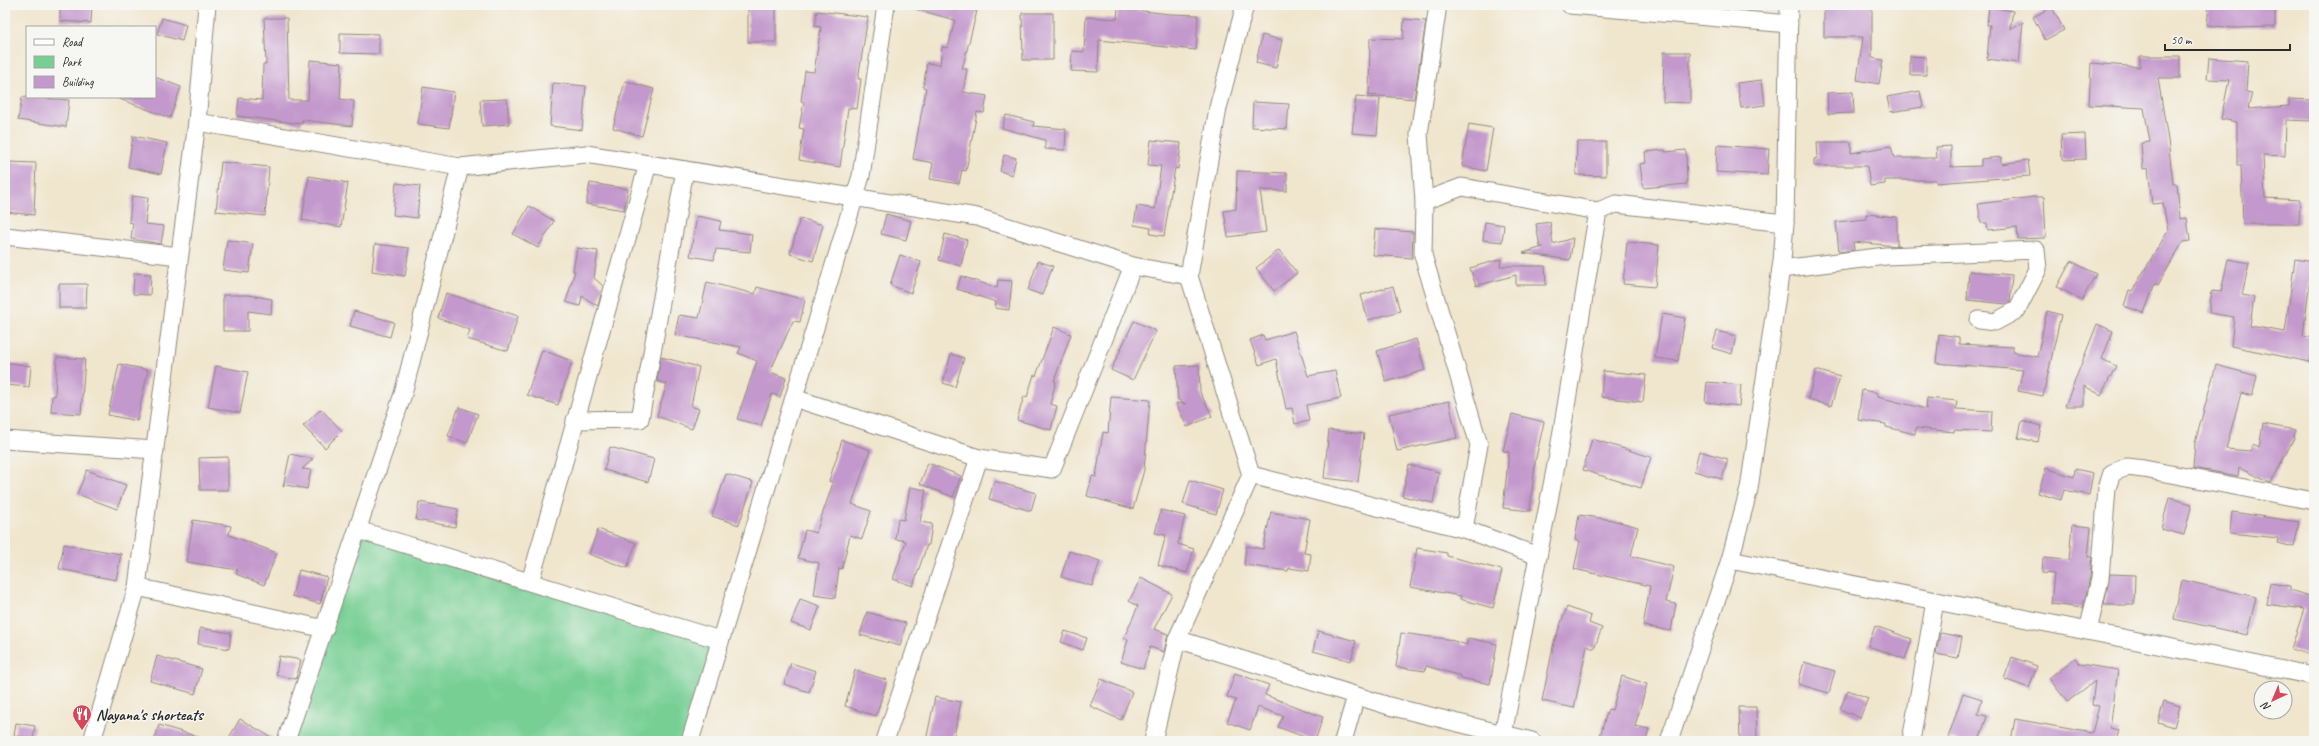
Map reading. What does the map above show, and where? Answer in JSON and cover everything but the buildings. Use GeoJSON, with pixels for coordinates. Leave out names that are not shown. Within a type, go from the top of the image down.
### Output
{"type":"FeatureCollection","features":[{"type":"Feature","properties":{"kind":"street"},"geometry":{"type":"LineString","coordinates":[[92,741],[137,587],[197,122],[206,5]]}},
{"type":"Feature","properties":{"kind":"street"},"geometry":{"type":"LineString","coordinates":[[690,741],[861,176],[886,5]]}},
{"type":"Feature","properties":{"kind":"street"},"geometry":{"type":"LineString","coordinates":[[1153,741],[1177,640],[1251,476],[1189,276],[1218,108],[1245,5]]}},
{"type":"Feature","properties":{"kind":"street"},"geometry":{"type":"LineString","coordinates":[[1438,5],[1419,134],[1424,201],[1423,255],[1479,445],[1464,528]]}},
{"type":"Feature","properties":{"kind":"street"},"geometry":{"type":"LineString","coordinates":[[1570,5],[1789,24]]}},
{"type":"Feature","properties":{"kind":"street"},"geometry":{"type":"LineString","coordinates":[[1669,741],[1730,560],[1749,489],[1781,269],[1786,223],[1789,5]]}},
{"type":"Feature","properties":{"kind":"street"},"geometry":{"type":"LineString","coordinates":[[197,122],[460,167],[586,154],[977,217],[1133,266],[1189,276]]}},
{"type":"Feature","properties":{"kind":"street"},"geometry":{"type":"LineString","coordinates":[[530,582],[648,164]]}},
{"type":"Feature","properties":{"kind":"street"},"geometry":{"type":"LineString","coordinates":[[286,741],[403,394],[460,167]]}},
{"type":"Feature","properties":{"kind":"street"},"geometry":{"type":"LineString","coordinates":[[575,420],[640,419],[685,170]]}},
{"type":"Feature","properties":{"kind":"street"},"geometry":{"type":"LineString","coordinates":[[1424,201],[1462,187],[1598,211],[1616,204],[1786,223]]}},
{"type":"Feature","properties":{"kind":"street"},"geometry":{"type":"LineString","coordinates":[[1503,734],[1558,454],[1598,211]]}},
{"type":"Feature","properties":{"kind":"street"},"geometry":{"type":"LineString","coordinates":[[5,236],[179,256]]}},
{"type":"Feature","properties":{"kind":"street"},"geometry":{"type":"LineString","coordinates":[[1781,269],[1886,256],[2036,250],[2038,269],[2017,310],[1995,322],[1979,320]]}},
{"type":"Feature","properties":{"kind":"street"},"geometry":{"type":"LineString","coordinates":[[794,398],[979,458],[1052,469],[1133,266]]}},
{"type":"Feature","properties":{"kind":"street"},"geometry":{"type":"LineString","coordinates":[[5,440],[155,450]]}},
{"type":"Feature","properties":{"kind":"street"},"geometry":{"type":"LineString","coordinates":[[885,741],[979,458]]}},
{"type":"Feature","properties":{"kind":"street"},"geometry":{"type":"LineString","coordinates":[[2088,631],[2100,579],[2106,495],[2112,473],[2127,467],[2144,469],[2314,501]]}},
{"type":"Feature","properties":{"kind":"street"},"geometry":{"type":"LineString","coordinates":[[1251,476],[1464,528],[1538,556]]}},
{"type":"Feature","properties":{"kind":"street"},"geometry":{"type":"LineString","coordinates":[[358,530],[720,640]]}},
{"type":"Feature","properties":{"kind":"street"},"geometry":{"type":"LineString","coordinates":[[1730,560],[2314,676]]}},
{"type":"Feature","properties":{"kind":"street"},"geometry":{"type":"LineString","coordinates":[[137,587],[325,629]]}},
{"type":"Feature","properties":{"kind":"street"},"geometry":{"type":"LineString","coordinates":[[1911,741],[1935,601]]}},
{"type":"Feature","properties":{"kind":"street"},"geometry":{"type":"LineString","coordinates":[[1177,640],[1389,706],[1532,741]]}},
{"type":"Feature","properties":{"kind":"street"},"geometry":{"type":"LineString","coordinates":[[1343,741],[1356,696]]}},
{"type":"Feature","properties":{"kind":"green space"},"geometry":{"type":"Polygon","coordinates":[[[358,530],[720,640],[692,741],[286,741],[358,530]]]}},
{"type":"Feature","properties":{"kind":"place","name":"Nayana's shorteats"},"geometry":{"type":"Point","coordinates":[82,731]}}]}
